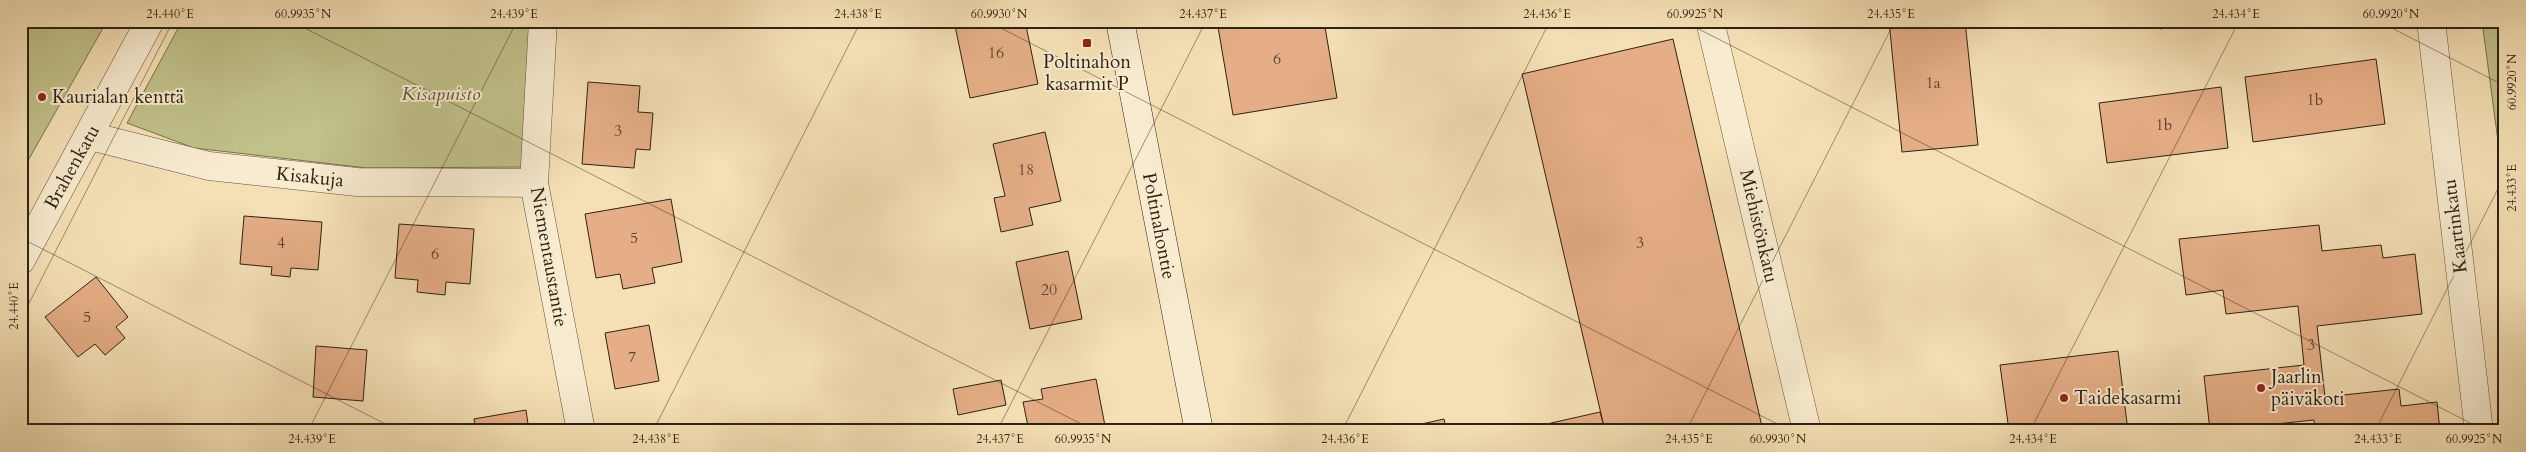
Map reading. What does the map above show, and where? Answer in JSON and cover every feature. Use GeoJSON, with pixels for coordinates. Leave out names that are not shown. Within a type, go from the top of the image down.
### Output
{"type":"FeatureCollection","features":[{"type":"Feature","properties":{"kind":"street","name":"Brahenkatu"},"geometry":{"type":"LineString","coordinates":[[21,260],[90,136],[150,21]]}},
{"type":"Feature","properties":{"kind":"street","name":"Niementaustantie"},"geometry":{"type":"LineString","coordinates":[[544,21],[534,184],[582,431]]}},
{"type":"Feature","properties":{"kind":"street","name":"Poltinahontie"},"geometry":{"type":"LineString","coordinates":[[1120,21],[1199,431]]}},
{"type":"Feature","properties":{"kind":"street","name":"Miehistönkatu"},"geometry":{"type":"LineString","coordinates":[[1710,21],[1807,431]]}},
{"type":"Feature","properties":{"kind":"street","name":"Kaartinkatu"},"geometry":{"type":"LineString","coordinates":[[2431,21],[2479,431]]}},
{"type":"Feature","properties":{"kind":"street","name":"Kisakuja"},"geometry":{"type":"LineString","coordinates":[[90,136],[209,166],[357,182],[534,184]]}},
{"type":"Feature","properties":{"kind":"green space","name":"Kaurialan kenttä"},"geometry":{"type":"Polygon","coordinates":[[[21,21],[107,21],[21,173],[21,21]]]}},
{"type":"Feature","properties":{"kind":"green space","name":"Kisapuisto"},"geometry":{"type":"Polygon","coordinates":[[[182,21],[530,21],[525,167],[367,168],[194,148],[127,123],[182,21]]]}},
{"type":"Feature","properties":{"kind":"green space"},"geometry":{"type":"Polygon","coordinates":[[[2482,21],[2505,21],[2505,194],[2482,21]]]}},
{"type":"Feature","properties":{"kind":"building"},"geometry":{"type":"Polygon","coordinates":[[[954,21],[1025,21],[1038,84],[970,98],[954,21]]]}},
{"type":"Feature","properties":{"kind":"building"},"geometry":{"type":"Polygon","coordinates":[[[1217,21],[1324,21],[1337,98],[1233,115],[1217,21]]]}},
{"type":"Feature","properties":{"kind":"building"},"geometry":{"type":"Polygon","coordinates":[[[1889,21],[1965,21],[1978,145],[1902,152],[1889,21]]]}},
{"type":"Feature","properties":{"kind":"building"},"geometry":{"type":"Polygon","coordinates":[[[2159,21],[2202,21],[2160,29],[2159,21]]]}},
{"type":"Feature","properties":{"kind":"building"},"geometry":{"type":"Polygon","coordinates":[[[1673,39],[1763,431],[1605,431],[1522,74],[1673,39]]]}},
{"type":"Feature","properties":{"kind":"building"},"geometry":{"type":"Polygon","coordinates":[[[2376,59],[2385,124],[2253,142],[2245,77],[2376,59]]]}},
{"type":"Feature","properties":{"kind":"building"},"geometry":{"type":"Polygon","coordinates":[[[588,82],[640,86],[638,112],[653,113],[650,150],[636,149],[634,168],[582,164],[588,82]]]}},
{"type":"Feature","properties":{"kind":"building"},"geometry":{"type":"Polygon","coordinates":[[[2221,87],[2228,148],[2107,163],[2099,103],[2221,87]]]}},
{"type":"Feature","properties":{"kind":"building"},"geometry":{"type":"Polygon","coordinates":[[[1045,132],[1061,201],[1029,208],[1033,225],[1001,232],[994,198],[1005,196],[993,144],[1045,132]]]}},
{"type":"Feature","properties":{"kind":"building"},"geometry":{"type":"Polygon","coordinates":[[[671,199],[682,262],[652,268],[655,283],[623,289],[620,274],[596,278],[585,214],[671,199]]]}},
{"type":"Feature","properties":{"kind":"building"},"geometry":{"type":"Polygon","coordinates":[[[244,216],[322,222],[318,270],[291,268],[290,277],[271,275],[272,267],[240,264],[244,216]]]}},
{"type":"Feature","properties":{"kind":"building"},"geometry":{"type":"Polygon","coordinates":[[[399,224],[474,229],[470,284],[446,282],[445,295],[417,292],[418,280],[395,278],[399,224]]]}},
{"type":"Feature","properties":{"kind":"building"},"geometry":{"type":"Polygon","coordinates":[[[2319,225],[2322,251],[2381,245],[2383,258],[2415,254],[2422,314],[2317,326],[2325,397],[2399,389],[2401,406],[2437,402],[2440,431],[2315,431],[2314,420],[2210,431],[2204,376],[2304,365],[2298,306],[2226,314],[2223,290],[2186,295],[2179,239],[2319,225]]]}},
{"type":"Feature","properties":{"kind":"building"},"geometry":{"type":"Polygon","coordinates":[[[1068,251],[1082,319],[1030,329],[1016,262],[1068,251]]]}},
{"type":"Feature","properties":{"kind":"building"},"geometry":{"type":"Polygon","coordinates":[[[96,277],[128,317],[116,327],[125,338],[105,355],[95,344],[78,357],[45,317],[96,277]]]}},
{"type":"Feature","properties":{"kind":"building"},"geometry":{"type":"Polygon","coordinates":[[[649,325],[659,381],[615,389],[605,333],[649,325]]]}},
{"type":"Feature","properties":{"kind":"building"},"geometry":{"type":"Polygon","coordinates":[[[316,346],[367,350],[363,401],[313,397],[316,346]]]}},
{"type":"Feature","properties":{"kind":"building","name":"Taidekasarmi"},"geometry":{"type":"Polygon","coordinates":[[[2118,351],[2128,431],[2009,431],[2000,365],[2118,351]]]}},
{"type":"Feature","properties":{"kind":"building"},"geometry":{"type":"Polygon","coordinates":[[[1096,379],[1106,431],[1029,431],[1023,402],[1043,399],[1041,389],[1096,379]]]}},
{"type":"Feature","properties":{"kind":"building"},"geometry":{"type":"Polygon","coordinates":[[[1001,380],[1006,405],[958,415],[953,389],[1001,380]]]}},
{"type":"Feature","properties":{"kind":"building"},"geometry":{"type":"Polygon","coordinates":[[[2505,386],[2505,412],[2502,387],[2505,386]]]}},
{"type":"Feature","properties":{"kind":"building"},"geometry":{"type":"Polygon","coordinates":[[[526,410],[529,431],[476,431],[474,419],[526,410]]]}},
{"type":"Feature","properties":{"kind":"building"},"geometry":{"type":"Polygon","coordinates":[[[1600,412],[1605,431],[1539,431],[1538,426],[1600,412]]]}},
{"type":"Feature","properties":{"kind":"building"},"geometry":{"type":"Polygon","coordinates":[[[1444,419],[1447,431],[1390,431],[1444,419]]]}},
{"type":"Feature","properties":{"kind":"place","name":"Poltinahon kasarmit P"},"geometry":{"type":"Point","coordinates":[1087,43]}},
{"type":"Feature","properties":{"kind":"place","name":"Kaurialan kenttä"},"geometry":{"type":"Point","coordinates":[42,97]}},
{"type":"Feature","properties":{"kind":"place","name":"Jaarlin päiväkoti"},"geometry":{"type":"Point","coordinates":[2261,388]}},
{"type":"Feature","properties":{"kind":"place","name":"Taidekasarmi"},"geometry":{"type":"Point","coordinates":[2064,398]}}]}
